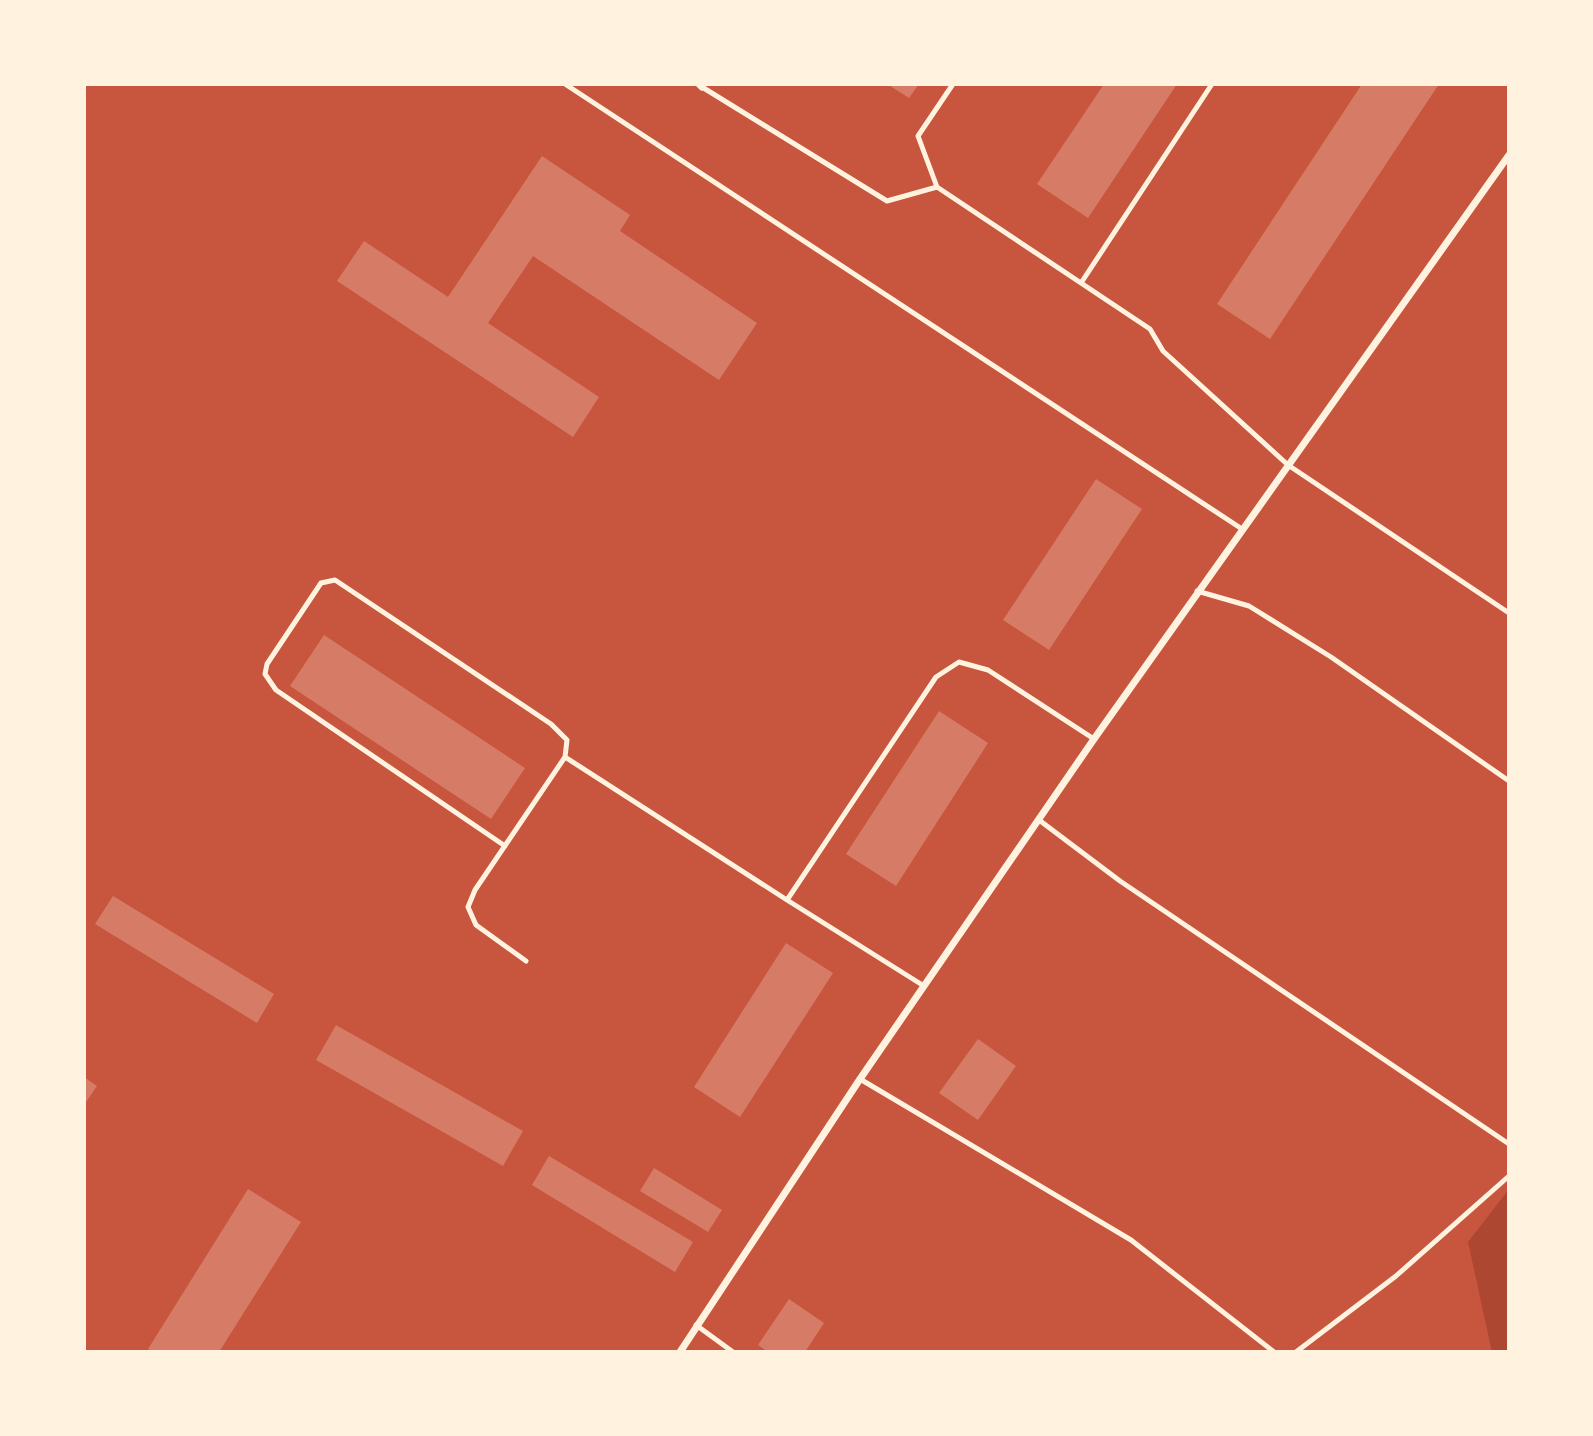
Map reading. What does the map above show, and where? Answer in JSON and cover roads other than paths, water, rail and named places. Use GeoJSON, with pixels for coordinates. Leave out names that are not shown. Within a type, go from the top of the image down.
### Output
{"type":"FeatureCollection","features":[{"type":"Feature","properties":{"kind":"street"},"geometry":{"type":"LineString","coordinates":[[680,1352],[860,1079],[1094,739],[1509,155]]}},
{"type":"Feature","properties":{"kind":"lane"},"geometry":{"type":"LineString","coordinates":[[565,84],[1242,529]]}},
{"type":"Feature","properties":{"kind":"lane"},"geometry":{"type":"LineString","coordinates":[[953,84],[918,136],[937,187],[1150,329],[1163,351],[1288,465],[1509,613]]}},
{"type":"Feature","properties":{"kind":"lane"},"geometry":{"type":"LineString","coordinates":[[1081,283],[1212,84]]}},
{"type":"Feature","properties":{"kind":"lane"},"geometry":{"type":"LineString","coordinates":[[701,85],[887,201],[937,187]]}},
{"type":"Feature","properties":{"kind":"lane"},"geometry":{"type":"LineString","coordinates":[[505,845],[276,690],[265,674],[267,664],[321,583],[335,580],[551,724],[567,740],[565,757],[475,890],[468,907],[476,925],[526,961]]}},
{"type":"Feature","properties":{"kind":"lane"},"geometry":{"type":"LineString","coordinates":[[1197,591],[1249,606],[1332,657],[1509,781]]}},
{"type":"Feature","properties":{"kind":"lane"},"geometry":{"type":"LineString","coordinates":[[786,900],[936,677],[959,662],[988,670],[1094,739]]}},
{"type":"Feature","properties":{"kind":"lane"},"geometry":{"type":"LineString","coordinates":[[565,757],[924,986]]}},
{"type":"Feature","properties":{"kind":"lane"},"geometry":{"type":"LineString","coordinates":[[1039,820],[1120,881],[1509,1144]]}},
{"type":"Feature","properties":{"kind":"lane"},"geometry":{"type":"LineString","coordinates":[[860,1079],[1131,1240],[1274,1352]]}},
{"type":"Feature","properties":{"kind":"lane"},"geometry":{"type":"LineString","coordinates":[[1296,1352],[1396,1276],[1509,1175]]}},
{"type":"Feature","properties":{"kind":"lane"},"geometry":{"type":"LineString","coordinates":[[696,1325],[733,1352]]}}]}
